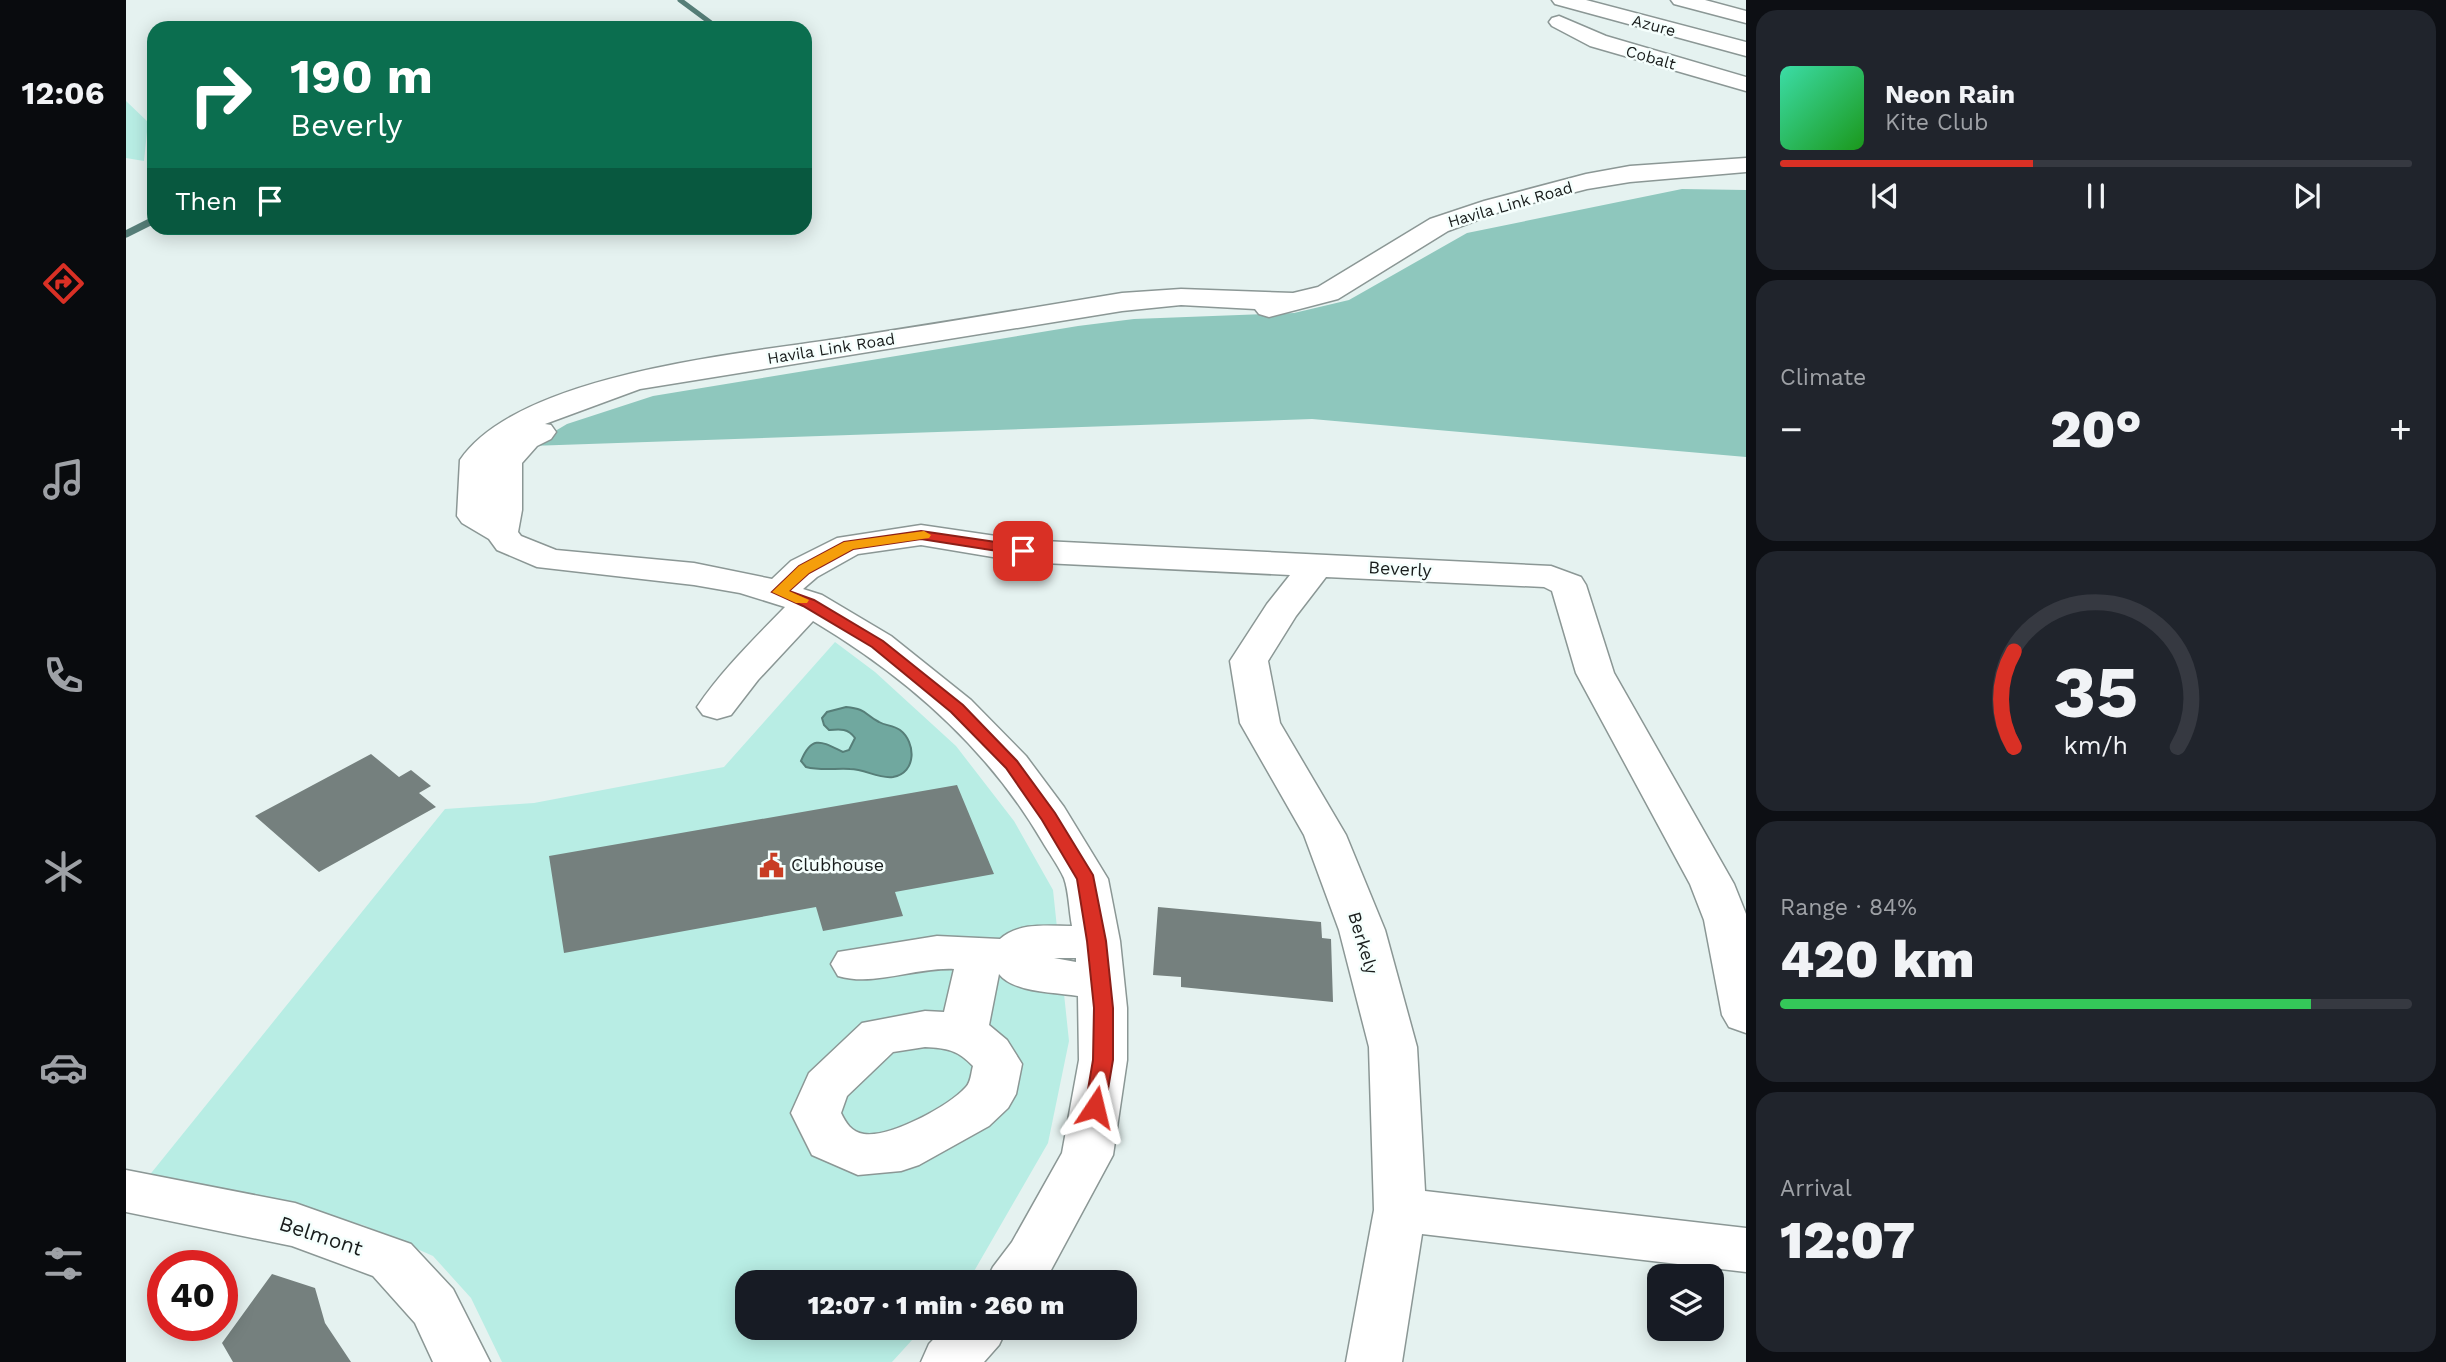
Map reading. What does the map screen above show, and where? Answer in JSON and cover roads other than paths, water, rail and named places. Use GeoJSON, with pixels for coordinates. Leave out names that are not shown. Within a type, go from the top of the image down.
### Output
{"type":"FeatureCollection","features":[{"type":"Feature","properties":{"kind":"street"},"geometry":{"type":"LineString","coordinates":[[1681,0],[1746,17]]}},
{"type":"Feature","properties":{"kind":"street","name":"Azure"},"geometry":{"type":"LineString","coordinates":[[1561,11],[1601,4],[1746,50]]}},
{"type":"Feature","properties":{"kind":"street","name":"Cobalt"},"geometry":{"type":"LineString","coordinates":[[1561,11],[1598,41],[1746,84]]}},
{"type":"Feature","properties":{"kind":"street","name":"Havila Link Road"},"geometry":{"type":"LineString","coordinates":[[1022,1270],[1087,1155],[1103,1060],[1103,1008],[1086,879],[1049,817],[1012,765],[957,708],[878,644],[794,598],[746,583],[694,574],[549,560],[509,543],[500,532],[505,510],[506,462],[526,439],[561,421],[643,394],[1077,321],[1175,312],[1264,309],[1338,288],[1401,246],[1439,225],[1493,206],[1586,182],[1630,174],[1746,165]]}},
{"type":"Feature","properties":{"kind":"street","name":"Beverly"},"geometry":{"type":"LineString","coordinates":[[717,707],[794,598],[804,569],[849,545],[921,535],[1023,551],[1551,578],[1568,585],[1595,673],[1712,884],[1726,920],[1746,1015]]}},
{"type":"Feature","properties":{"kind":"street","name":"Berkely"},"geometry":{"type":"LineString","coordinates":[[1317,565],[1280,612],[1249,661],[1260,723],[1325,835],[1362,930],[1392,1047],[1400,1210],[1374,1362]]}},
{"type":"Feature","properties":{"kind":"street"},"geometry":{"type":"LineString","coordinates":[[854,964],[937,952],[995,954],[1021,970],[1098,961]]}},
{"type":"Feature","properties":{"kind":"street"},"geometry":{"type":"LineString","coordinates":[[964,1031],[995,954]]}},
{"type":"Feature","properties":{"kind":"street","name":"Belmont"},"geometry":{"type":"LineString","coordinates":[[126,1191],[295,1225],[392,1260],[434,1306],[462,1362]]}},
{"type":"Feature","properties":{"kind":"street"},"geometry":{"type":"LineString","coordinates":[[1400,1210],[1746,1250]]}},
{"type":"Feature","properties":{"kind":"street"},"geometry":{"type":"LineString","coordinates":[[948,1362],[968,1340]]}},
{"type":"Feature","properties":{"kind":"waterway"},"geometry":{"type":"LineString","coordinates":[[680,0],[708,21]]}},
{"type":"Feature","properties":{"kind":"waterway"},"geometry":{"type":"LineString","coordinates":[[126,234],[147,224]]}},
{"type":"Feature","properties":{"kind":"place","name":"Clubhouse"},"geometry":{"type":"Point","coordinates":[771,865]}}]}
